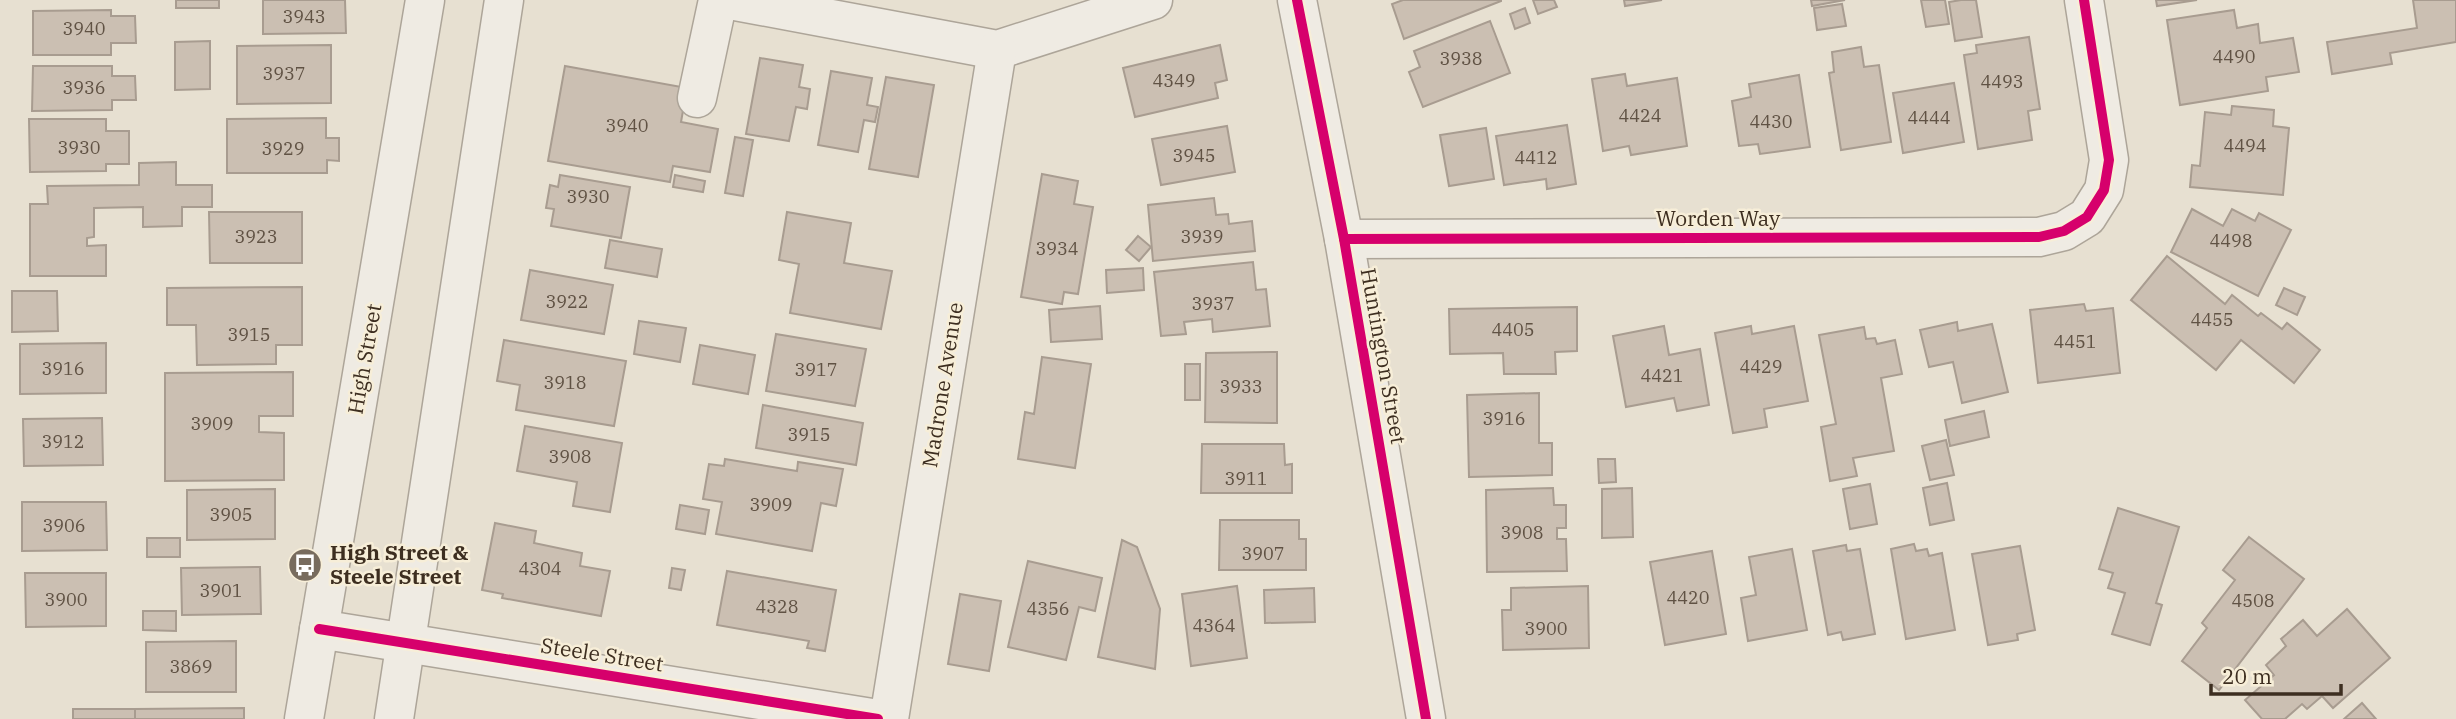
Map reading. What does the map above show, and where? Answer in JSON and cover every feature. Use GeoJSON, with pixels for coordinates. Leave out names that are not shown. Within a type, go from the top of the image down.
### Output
{"type":"FeatureCollection","features":[{"type":"Feature","properties":{"kind":"street","name":"High Street"},"geometry":{"type":"LineString","coordinates":[[304,719],[425,0]]}},
{"type":"Feature","properties":{"kind":"street"},"geometry":{"type":"LineString","coordinates":[[394,719],[504,0]]}},
{"type":"Feature","properties":{"kind":"street"},"geometry":{"type":"LineString","coordinates":[[697,97],[718,0]]}},
{"type":"Feature","properties":{"kind":"street"},"geometry":{"type":"LineString","coordinates":[[730,0],[997,50],[1153,0]]}},
{"type":"Feature","properties":{"kind":"street","name":"Huntington Street"},"geometry":{"type":"LineString","coordinates":[[1297,0],[1344,239],[1426,719]]}},
{"type":"Feature","properties":{"kind":"street","name":"Worden Way"},"geometry":{"type":"LineString","coordinates":[[1344,239],[2039,237],[2064,231],[2087,217],[2104,190],[2109,160],[2084,0]]}},
{"type":"Feature","properties":{"kind":"street","name":"Madrone Avenue"},"geometry":{"type":"LineString","coordinates":[[889,719],[997,50]]}},
{"type":"Feature","properties":{"kind":"street","name":"Steele Street"},"geometry":{"type":"LineString","coordinates":[[319,629],[878,719]]}},
{"type":"Feature","properties":{"kind":"building"},"geometry":{"type":"Polygon","coordinates":[[[176,0],[219,0],[219,8],[176,8],[176,0]]]}},
{"type":"Feature","properties":{"kind":"building"},"geometry":{"type":"Polygon","coordinates":[[[263,0],[345,0],[346,33],[263,34],[263,0]]]}},
{"type":"Feature","properties":{"kind":"building"},"geometry":{"type":"Polygon","coordinates":[[[1403,0],[1501,1],[1404,39],[1392,4],[1403,0]]]}},
{"type":"Feature","properties":{"kind":"building"},"geometry":{"type":"Polygon","coordinates":[[[1533,0],[1554,0],[1557,7],[1538,14],[1533,0]]]}},
{"type":"Feature","properties":{"kind":"building"},"geometry":{"type":"Polygon","coordinates":[[[1624,0],[1662,0],[1625,6],[1624,0]]]}},
{"type":"Feature","properties":{"kind":"building"},"geometry":{"type":"Polygon","coordinates":[[[1811,0],[1845,0],[1812,6],[1811,0]]]}},
{"type":"Feature","properties":{"kind":"building"},"geometry":{"type":"Polygon","coordinates":[[[1921,0],[1945,0],[1949,24],[1926,27],[1921,0]]]}},
{"type":"Feature","properties":{"kind":"building"},"geometry":{"type":"Polygon","coordinates":[[[1976,0],[1982,37],[1955,41],[1949,2],[1976,0]]]}},
{"type":"Feature","properties":{"kind":"building"},"geometry":{"type":"Polygon","coordinates":[[[2156,0],[2197,0],[2157,6],[2156,0]]]}},
{"type":"Feature","properties":{"kind":"building"},"geometry":{"type":"Polygon","coordinates":[[[2413,0],[2456,0],[2456,42],[2390,53],[2392,64],[2332,74],[2327,42],[2417,28],[2413,0]]]}},
{"type":"Feature","properties":{"kind":"building"},"geometry":{"type":"Polygon","coordinates":[[[1842,4],[1846,26],[1817,30],[1814,8],[1842,4]]]}},
{"type":"Feature","properties":{"kind":"building"},"geometry":{"type":"Polygon","coordinates":[[[1525,8],[1530,23],[1515,29],[1510,14],[1525,8]]]}},
{"type":"Feature","properties":{"kind":"building"},"geometry":{"type":"Polygon","coordinates":[[[111,10],[111,16],[135,16],[136,43],[111,43],[111,55],[33,55],[33,11],[111,10]]]}},
{"type":"Feature","properties":{"kind":"building"},"geometry":{"type":"Polygon","coordinates":[[[2234,10],[2237,28],[2258,24],[2260,43],[2293,38],[2299,72],[2266,77],[2268,91],[2180,105],[2167,20],[2234,10]]]}},
{"type":"Feature","properties":{"kind":"building"},"geometry":{"type":"Polygon","coordinates":[[[1490,21],[1510,73],[1423,107],[1409,72],[1420,67],[1414,51],[1490,21]]]}},
{"type":"Feature","properties":{"kind":"building"},"geometry":{"type":"Polygon","coordinates":[[[2029,37],[2040,109],[2028,111],[2032,140],[1978,149],[1964,55],[1977,53],[1976,45],[2029,37]]]}},
{"type":"Feature","properties":{"kind":"building"},"geometry":{"type":"Polygon","coordinates":[[[210,41],[210,89],[175,90],[175,42],[210,41]]]}},
{"type":"Feature","properties":{"kind":"building"},"geometry":{"type":"Polygon","coordinates":[[[331,45],[331,103],[237,104],[237,46],[331,45]]]}},
{"type":"Feature","properties":{"kind":"building"},"geometry":{"type":"Polygon","coordinates":[[[1220,45],[1227,80],[1215,83],[1218,98],[1135,117],[1123,68],[1220,45]]]}},
{"type":"Feature","properties":{"kind":"building"},"geometry":{"type":"Polygon","coordinates":[[[1861,47],[1864,67],[1879,65],[1891,142],[1841,150],[1829,73],[1834,72],[1832,52],[1861,47]]]}},
{"type":"Feature","properties":{"kind":"building"},"geometry":{"type":"Polygon","coordinates":[[[760,58],[803,65],[799,87],[810,89],[807,109],[796,107],[789,141],[746,134],[760,58]]]}},
{"type":"Feature","properties":{"kind":"building"},"geometry":{"type":"Polygon","coordinates":[[[33,66],[112,66],[112,76],[135,76],[136,100],[112,100],[112,110],[32,111],[33,66]]]}},
{"type":"Feature","properties":{"kind":"building"},"geometry":{"type":"Polygon","coordinates":[[[565,66],[687,88],[681,122],[718,129],[710,172],[673,166],[670,182],[548,161],[565,66]]]}},
{"type":"Feature","properties":{"kind":"building"},"geometry":{"type":"Polygon","coordinates":[[[831,71],[872,78],[867,105],[878,107],[875,122],[864,120],[858,152],[818,145],[831,71]]]}},
{"type":"Feature","properties":{"kind":"building"},"geometry":{"type":"Polygon","coordinates":[[[1625,74],[1627,86],[1677,78],[1687,146],[1631,155],[1629,146],[1603,151],[1592,79],[1625,74]]]}},
{"type":"Feature","properties":{"kind":"building"},"geometry":{"type":"Polygon","coordinates":[[[1799,75],[1810,147],[1760,154],[1758,144],[1739,146],[1732,101],[1751,97],[1749,84],[1799,75]]]}},
{"type":"Feature","properties":{"kind":"building"},"geometry":{"type":"Polygon","coordinates":[[[886,77],[934,85],[918,177],[869,169],[886,77]]]}},
{"type":"Feature","properties":{"kind":"building"},"geometry":{"type":"Polygon","coordinates":[[[1954,83],[1964,142],[1903,153],[1893,93],[1954,83]]]}},
{"type":"Feature","properties":{"kind":"building"},"geometry":{"type":"Polygon","coordinates":[[[2232,106],[2274,110],[2273,126],[2289,128],[2283,195],[2190,187],[2192,165],[2200,166],[2205,112],[2231,115],[2232,106]]]}},
{"type":"Feature","properties":{"kind":"building"},"geometry":{"type":"Polygon","coordinates":[[[326,118],[326,138],[339,138],[339,161],[327,160],[327,173],[227,173],[227,119],[326,118]]]}},
{"type":"Feature","properties":{"kind":"building"},"geometry":{"type":"Polygon","coordinates":[[[29,119],[106,119],[106,131],[129,131],[129,164],[106,164],[106,171],[30,172],[29,119]]]}},
{"type":"Feature","properties":{"kind":"building"},"geometry":{"type":"Polygon","coordinates":[[[1567,125],[1576,184],[1547,189],[1546,179],[1504,185],[1496,136],[1567,125]]]}},
{"type":"Feature","properties":{"kind":"building"},"geometry":{"type":"Polygon","coordinates":[[[1227,126],[1235,172],[1161,185],[1152,139],[1227,126]]]}},
{"type":"Feature","properties":{"kind":"building"},"geometry":{"type":"Polygon","coordinates":[[[1486,128],[1494,179],[1449,186],[1440,135],[1486,128]]]}},
{"type":"Feature","properties":{"kind":"building"},"geometry":{"type":"Polygon","coordinates":[[[735,137],[753,140],[743,196],[725,193],[735,137]]]}},
{"type":"Feature","properties":{"kind":"building"},"geometry":{"type":"Polygon","coordinates":[[[176,162],[176,185],[212,185],[212,207],[182,207],[182,226],[143,227],[143,207],[94,208],[94,237],[87,238],[87,246],[106,245],[106,276],[30,276],[30,204],[48,204],[47,186],[139,185],[139,163],[176,162]]]}},
{"type":"Feature","properties":{"kind":"building"},"geometry":{"type":"Polygon","coordinates":[[[1042,174],[1078,181],[1074,204],[1093,207],[1078,294],[1064,292],[1062,304],[1021,297],[1042,174]]]}},
{"type":"Feature","properties":{"kind":"building"},"geometry":{"type":"Polygon","coordinates":[[[560,175],[630,187],[621,238],[551,226],[554,209],[546,208],[550,185],[558,187],[560,175]]]}},
{"type":"Feature","properties":{"kind":"building"},"geometry":{"type":"Polygon","coordinates":[[[675,175],[705,181],[703,192],[673,187],[675,175]]]}},
{"type":"Feature","properties":{"kind":"building"},"geometry":{"type":"Polygon","coordinates":[[[1214,198],[1216,215],[1228,214],[1229,224],[1252,221],[1255,251],[1153,261],[1148,205],[1214,198]]]}},
{"type":"Feature","properties":{"kind":"building"},"geometry":{"type":"Polygon","coordinates":[[[2192,209],[2223,226],[2232,209],[2255,221],[2259,213],[2291,230],[2258,296],[2171,252],[2192,209]]]}},
{"type":"Feature","properties":{"kind":"building"},"geometry":{"type":"Polygon","coordinates":[[[209,212],[302,212],[302,263],[210,263],[209,212]]]}},
{"type":"Feature","properties":{"kind":"building"},"geometry":{"type":"Polygon","coordinates":[[[787,212],[851,223],[844,263],[892,271],[881,329],[790,313],[799,264],[779,260],[787,212]]]}},
{"type":"Feature","properties":{"kind":"building"},"geometry":{"type":"Polygon","coordinates":[[[1138,236],[1151,247],[1139,261],[1126,250],[1138,236]]]}},
{"type":"Feature","properties":{"kind":"building"},"geometry":{"type":"Polygon","coordinates":[[[610,240],[662,249],[657,277],[605,268],[610,240]]]}},
{"type":"Feature","properties":{"kind":"building"},"geometry":{"type":"Polygon","coordinates":[[[2167,256],[2225,304],[2232,295],[2258,316],[2261,313],[2282,329],[2287,323],[2320,350],[2294,383],[2241,340],[2216,370],[2131,300],[2167,256]]]}},
{"type":"Feature","properties":{"kind":"building"},"geometry":{"type":"Polygon","coordinates":[[[1253,262],[1256,290],[1266,289],[1270,326],[1213,332],[1212,319],[1184,322],[1186,334],[1161,336],[1154,272],[1253,262]]]}},
{"type":"Feature","properties":{"kind":"building"},"geometry":{"type":"Polygon","coordinates":[[[1143,268],[1144,290],[1107,293],[1106,270],[1143,268]]]}},
{"type":"Feature","properties":{"kind":"building"},"geometry":{"type":"Polygon","coordinates":[[[530,270],[613,285],[604,334],[521,320],[530,270]]]}},
{"type":"Feature","properties":{"kind":"building"},"geometry":{"type":"Polygon","coordinates":[[[302,287],[302,345],[276,345],[276,364],[197,365],[196,325],[167,325],[167,288],[302,287]]]}},
{"type":"Feature","properties":{"kind":"building"},"geometry":{"type":"Polygon","coordinates":[[[2284,288],[2305,297],[2297,315],[2276,305],[2284,288]]]}},
{"type":"Feature","properties":{"kind":"building"},"geometry":{"type":"Polygon","coordinates":[[[12,291],[57,291],[58,331],[12,332],[12,291]]]}},
{"type":"Feature","properties":{"kind":"building"},"geometry":{"type":"Polygon","coordinates":[[[2084,304],[2086,311],[2113,308],[2120,373],[2038,383],[2030,310],[2084,304]]]}},
{"type":"Feature","properties":{"kind":"building"},"geometry":{"type":"Polygon","coordinates":[[[1100,306],[1102,339],[1051,342],[1049,310],[1100,306]]]}},
{"type":"Feature","properties":{"kind":"building"},"geometry":{"type":"Polygon","coordinates":[[[1577,307],[1577,351],[1555,352],[1556,374],[1504,374],[1503,353],[1450,354],[1449,309],[1577,307]]]}},
{"type":"Feature","properties":{"kind":"building"},"geometry":{"type":"Polygon","coordinates":[[[639,321],[686,328],[680,362],[634,354],[639,321]]]}},
{"type":"Feature","properties":{"kind":"building"},"geometry":{"type":"Polygon","coordinates":[[[1957,322],[1958,331],[1992,324],[2008,392],[1962,403],[1953,362],[1929,367],[1920,330],[1957,322]]]}},
{"type":"Feature","properties":{"kind":"building"},"geometry":{"type":"Polygon","coordinates":[[[1664,326],[1669,355],[1700,349],[1709,405],[1677,411],[1674,398],[1626,407],[1613,336],[1664,326]]]}},
{"type":"Feature","properties":{"kind":"building"},"geometry":{"type":"Polygon","coordinates":[[[1751,326],[1752,334],[1794,326],[1808,401],[1764,409],[1767,427],[1733,433],[1715,333],[1751,326]]]}},
{"type":"Feature","properties":{"kind":"building"},"geometry":{"type":"Polygon","coordinates":[[[1864,327],[1866,339],[1875,338],[1877,344],[1895,340],[1902,374],[1881,378],[1894,451],[1853,458],[1857,476],[1830,481],[1821,427],[1836,424],[1819,335],[1864,327]]]}},
{"type":"Feature","properties":{"kind":"building"},"geometry":{"type":"Polygon","coordinates":[[[776,334],[866,349],[855,406],[766,391],[776,334]]]}},
{"type":"Feature","properties":{"kind":"building"},"geometry":{"type":"Polygon","coordinates":[[[504,340],[626,361],[614,426],[516,410],[520,385],[497,381],[504,340]]]}},
{"type":"Feature","properties":{"kind":"building"},"geometry":{"type":"Polygon","coordinates":[[[106,343],[106,393],[20,394],[20,344],[106,343]]]}},
{"type":"Feature","properties":{"kind":"building"},"geometry":{"type":"Polygon","coordinates":[[[700,345],[755,355],[748,394],[693,384],[700,345]]]}},
{"type":"Feature","properties":{"kind":"building"},"geometry":{"type":"Polygon","coordinates":[[[1277,352],[1277,423],[1205,422],[1206,353],[1277,352]]]}},
{"type":"Feature","properties":{"kind":"building"},"geometry":{"type":"Polygon","coordinates":[[[1042,357],[1091,364],[1075,468],[1018,459],[1025,412],[1034,414],[1042,357]]]}},
{"type":"Feature","properties":{"kind":"building"},"geometry":{"type":"Polygon","coordinates":[[[1185,364],[1200,364],[1200,400],[1185,400],[1185,364]]]}},
{"type":"Feature","properties":{"kind":"building"},"geometry":{"type":"Polygon","coordinates":[[[293,372],[293,416],[259,416],[259,432],[284,433],[284,480],[165,481],[165,373],[293,372]]]}},
{"type":"Feature","properties":{"kind":"building"},"geometry":{"type":"Polygon","coordinates":[[[1539,393],[1539,443],[1552,443],[1552,475],[1469,477],[1467,395],[1539,393]]]}},
{"type":"Feature","properties":{"kind":"building"},"geometry":{"type":"Polygon","coordinates":[[[763,405],[863,423],[856,465],[756,448],[763,405]]]}},
{"type":"Feature","properties":{"kind":"building"},"geometry":{"type":"Polygon","coordinates":[[[1984,411],[1989,437],[1950,446],[1945,420],[1984,411]]]}},
{"type":"Feature","properties":{"kind":"building"},"geometry":{"type":"Polygon","coordinates":[[[102,418],[103,465],[24,466],[23,419],[102,418]]]}},
{"type":"Feature","properties":{"kind":"building"},"geometry":{"type":"Polygon","coordinates":[[[525,426],[622,443],[610,512],[573,506],[577,482],[517,471],[525,426]]]}},
{"type":"Feature","properties":{"kind":"building"},"geometry":{"type":"Polygon","coordinates":[[[1946,440],[1954,475],[1930,480],[1922,446],[1946,440]]]}},
{"type":"Feature","properties":{"kind":"building"},"geometry":{"type":"Polygon","coordinates":[[[1202,444],[1284,444],[1285,465],[1292,464],[1292,493],[1201,493],[1202,444]]]}},
{"type":"Feature","properties":{"kind":"building"},"geometry":{"type":"Polygon","coordinates":[[[725,459],[797,471],[798,462],[843,469],[836,506],[821,503],[812,551],[716,534],[722,502],[703,499],[709,464],[724,466],[725,459]]]}},
{"type":"Feature","properties":{"kind":"building"},"geometry":{"type":"Polygon","coordinates":[[[1598,459],[1615,459],[1616,482],[1599,483],[1598,459]]]}},
{"type":"Feature","properties":{"kind":"building"},"geometry":{"type":"Polygon","coordinates":[[[1947,483],[1954,520],[1930,525],[1923,488],[1947,483]]]}},
{"type":"Feature","properties":{"kind":"building"},"geometry":{"type":"Polygon","coordinates":[[[1870,484],[1877,524],[1850,529],[1843,489],[1870,484]]]}},
{"type":"Feature","properties":{"kind":"building"},"geometry":{"type":"Polygon","coordinates":[[[1553,488],[1554,505],[1566,505],[1566,528],[1557,528],[1557,539],[1566,539],[1567,571],[1487,572],[1486,490],[1553,488]]]}},
{"type":"Feature","properties":{"kind":"building"},"geometry":{"type":"Polygon","coordinates":[[[1632,488],[1633,537],[1602,538],[1602,489],[1632,488]]]}},
{"type":"Feature","properties":{"kind":"building"},"geometry":{"type":"Polygon","coordinates":[[[275,489],[275,539],[187,540],[187,490],[275,489]]]}},
{"type":"Feature","properties":{"kind":"building"},"geometry":{"type":"Polygon","coordinates":[[[22,502],[106,502],[107,550],[22,551],[22,502]]]}},
{"type":"Feature","properties":{"kind":"building"},"geometry":{"type":"Polygon","coordinates":[[[680,505],[709,510],[705,534],[676,529],[680,505]]]}},
{"type":"Feature","properties":{"kind":"building"},"geometry":{"type":"Polygon","coordinates":[[[2118,508],[2179,527],[2156,603],[2162,605],[2150,645],[2112,634],[2125,593],[2108,588],[2113,573],[2099,569],[2118,508]]]}},
{"type":"Feature","properties":{"kind":"building"},"geometry":{"type":"Polygon","coordinates":[[[1220,520],[1299,520],[1299,539],[1306,539],[1306,570],[1219,570],[1220,520]]]}},
{"type":"Feature","properties":{"kind":"building"},"geometry":{"type":"Polygon","coordinates":[[[495,523],[536,531],[534,543],[582,553],[580,566],[610,571],[601,616],[502,598],[503,594],[482,590],[495,523]]]}},
{"type":"Feature","properties":{"kind":"building"},"geometry":{"type":"Polygon","coordinates":[[[2249,537],[2304,579],[2219,690],[2182,661],[2207,628],[2202,623],[2235,580],[2223,570],[2249,537]]]}},
{"type":"Feature","properties":{"kind":"building"},"geometry":{"type":"Polygon","coordinates":[[[147,538],[180,538],[180,557],[147,557],[147,538]]]}},
{"type":"Feature","properties":{"kind":"building"},"geometry":{"type":"Polygon","coordinates":[[[1122,540],[1137,547],[1160,609],[1155,669],[1098,657],[1122,540]]]}},
{"type":"Feature","properties":{"kind":"building"},"geometry":{"type":"Polygon","coordinates":[[[1914,544],[1916,551],[1927,549],[1929,556],[1942,553],[1955,630],[1906,639],[1891,549],[1914,544]]]}},
{"type":"Feature","properties":{"kind":"building"},"geometry":{"type":"Polygon","coordinates":[[[1846,545],[1847,551],[1860,549],[1875,634],[1843,640],[1841,632],[1828,635],[1813,551],[1846,545]]]}},
{"type":"Feature","properties":{"kind":"building"},"geometry":{"type":"Polygon","coordinates":[[[2020,546],[2035,630],[2017,634],[2018,640],[1988,645],[1972,554],[2020,546]]]}},
{"type":"Feature","properties":{"kind":"building"},"geometry":{"type":"Polygon","coordinates":[[[1792,549],[1807,630],[1748,641],[1741,598],[1756,595],[1749,557],[1792,549]]]}},
{"type":"Feature","properties":{"kind":"building"},"geometry":{"type":"Polygon","coordinates":[[[1712,551],[1726,634],[1665,645],[1650,562],[1712,551]]]}},
{"type":"Feature","properties":{"kind":"building"},"geometry":{"type":"Polygon","coordinates":[[[1028,561],[1102,578],[1095,611],[1079,607],[1066,660],[1008,647],[1028,561]]]}},
{"type":"Feature","properties":{"kind":"building"},"geometry":{"type":"Polygon","coordinates":[[[260,567],[261,614],[182,615],[181,568],[260,567]]]}},
{"type":"Feature","properties":{"kind":"building"},"geometry":{"type":"Polygon","coordinates":[[[672,568],[685,570],[681,590],[669,588],[672,568]]]}},
{"type":"Feature","properties":{"kind":"building"},"geometry":{"type":"Polygon","coordinates":[[[727,571],[836,590],[825,651],[807,648],[809,641],[717,625],[727,571]]]}},
{"type":"Feature","properties":{"kind":"building"},"geometry":{"type":"Polygon","coordinates":[[[25,573],[106,573],[106,626],[26,627],[25,573]]]}},
{"type":"Feature","properties":{"kind":"building"},"geometry":{"type":"Polygon","coordinates":[[[1237,586],[1247,658],[1191,666],[1182,594],[1237,586]]]}},
{"type":"Feature","properties":{"kind":"building"},"geometry":{"type":"Polygon","coordinates":[[[1588,586],[1589,648],[1503,650],[1502,610],[1511,610],[1511,588],[1588,586]]]}},
{"type":"Feature","properties":{"kind":"building"},"geometry":{"type":"Polygon","coordinates":[[[1314,588],[1315,622],[1265,623],[1264,590],[1314,588]]]}},
{"type":"Feature","properties":{"kind":"building"},"geometry":{"type":"Polygon","coordinates":[[[960,594],[1001,601],[989,671],[948,664],[960,594]]]}},
{"type":"Feature","properties":{"kind":"building"},"geometry":{"type":"Polygon","coordinates":[[[2347,609],[2390,658],[2333,708],[2322,696],[2307,709],[2302,704],[2285,719],[2262,719],[2245,700],[2274,675],[2266,665],[2286,646],[2281,639],[2303,620],[2317,636],[2347,609]]]}},
{"type":"Feature","properties":{"kind":"building"},"geometry":{"type":"Polygon","coordinates":[[[143,611],[176,611],[176,631],[143,630],[143,611]]]}},
{"type":"Feature","properties":{"kind":"building"},"geometry":{"type":"Polygon","coordinates":[[[236,641],[236,692],[146,692],[146,642],[236,641]]]}},
{"type":"Feature","properties":{"kind":"building"},"geometry":{"type":"Polygon","coordinates":[[[2362,703],[2376,719],[2344,719],[2362,703]]]}},
{"type":"Feature","properties":{"kind":"building"},"geometry":{"type":"Polygon","coordinates":[[[244,708],[244,719],[135,719],[135,709],[244,708]]]}},
{"type":"Feature","properties":{"kind":"building"},"geometry":{"type":"Polygon","coordinates":[[[73,709],[135,709],[135,719],[73,719],[73,709]]]}},
{"type":"Feature","properties":{"kind":"cycle path"},"geometry":{"type":"LineString","coordinates":[[1297,0],[1344,239],[1426,719]]}},
{"type":"Feature","properties":{"kind":"cycle path"},"geometry":{"type":"LineString","coordinates":[[1344,239],[2039,237],[2064,231],[2087,217],[2104,190],[2109,160],[2084,0]]}},
{"type":"Feature","properties":{"kind":"cycle path"},"geometry":{"type":"LineString","coordinates":[[319,629],[878,719]]}},
{"type":"Feature","properties":{"kind":"place","name":"High Street & Steele Street"},"geometry":{"type":"Point","coordinates":[305,565]}}]}
